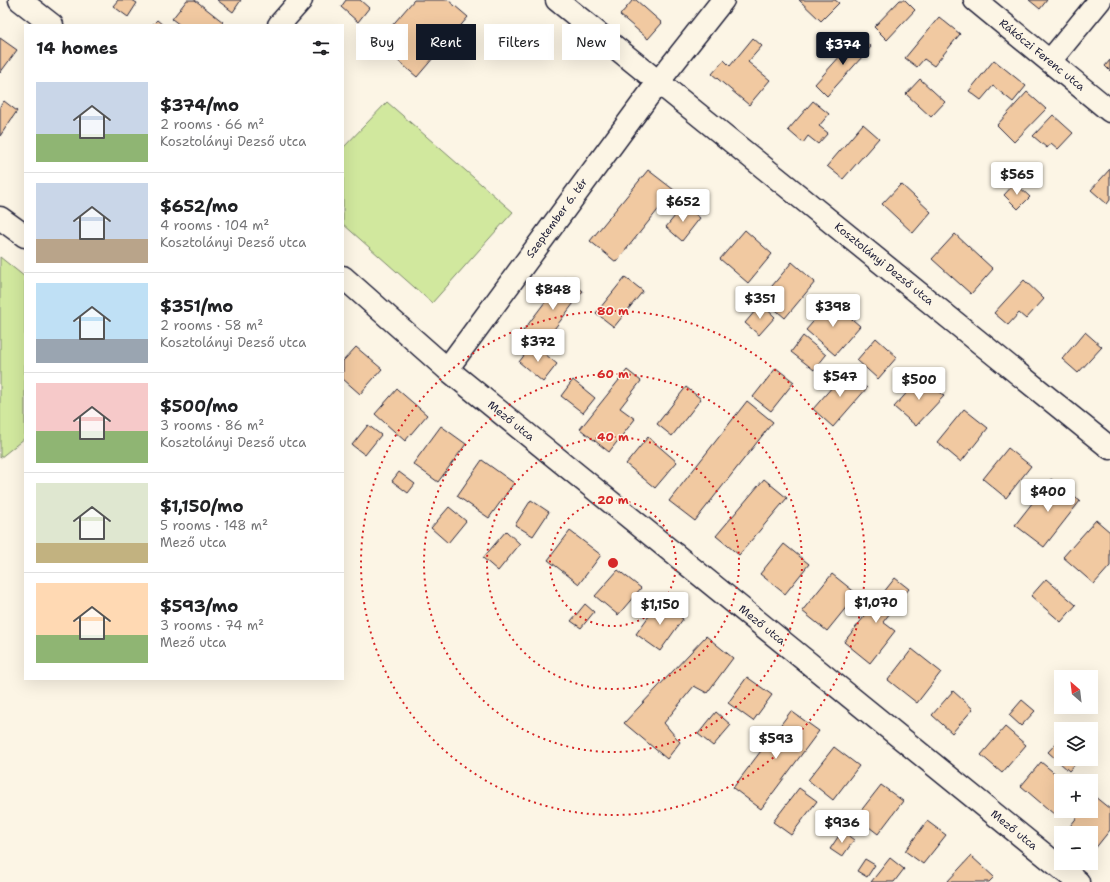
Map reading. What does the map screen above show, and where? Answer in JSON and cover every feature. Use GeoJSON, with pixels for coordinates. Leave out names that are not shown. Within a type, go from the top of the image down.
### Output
{"type":"FeatureCollection","features":[{"type":"Feature","properties":{"kind":"street"},"geometry":{"type":"LineString","coordinates":[[20,0],[51,24]]}},
{"type":"Feature","properties":{"kind":"street"},"geometry":{"type":"LineString","coordinates":[[280,24],[301,0]]}},
{"type":"Feature","properties":{"kind":"street"},"geometry":{"type":"LineString","coordinates":[[557,0],[659,81]]}},
{"type":"Feature","properties":{"kind":"street","name":"Szeptember 6. tér"},"geometry":{"type":"LineString","coordinates":[[447,369],[659,81],[723,0]]}},
{"type":"Feature","properties":{"kind":"street","name":"Rákóczi Ferenc utca"},"geometry":{"type":"LineString","coordinates":[[975,0],[1110,110]]}},
{"type":"Feature","properties":{"kind":"street"},"geometry":{"type":"LineString","coordinates":[[1050,61],[1100,0]]}},
{"type":"Feature","properties":{"kind":"street","name":"Kosztolányi Dezső utca"},"geometry":{"type":"LineString","coordinates":[[659,81],[1110,448]]}},
{"type":"Feature","properties":{"kind":"street"},"geometry":{"type":"LineString","coordinates":[[0,218],[24,235]]}},
{"type":"Feature","properties":{"kind":"street"},"geometry":{"type":"LineString","coordinates":[[344,278],[447,369]]}},
{"type":"Feature","properties":{"kind":"street","name":"Mező utca"},"geometry":{"type":"LineString","coordinates":[[447,369],[1078,882]]}},
{"type":"Feature","properties":{"kind":"green space"},"geometry":{"type":"Polygon","coordinates":[[[387,102],[513,212],[432,303],[344,225],[344,147],[387,102]]]}},
{"type":"Feature","properties":{"kind":"green space"},"geometry":{"type":"Polygon","coordinates":[[[0,257],[24,276],[24,439],[0,458],[0,257]]]}},
{"type":"Feature","properties":{"kind":"building"},"geometry":{"type":"Polygon","coordinates":[[[118,0],[132,0],[137,3],[128,17],[113,6],[118,0]]]}},
{"type":"Feature","properties":{"kind":"building"},"geometry":{"type":"Polygon","coordinates":[[[187,0],[195,0],[223,22],[221,24],[179,24],[172,19],[187,0]]]}},
{"type":"Feature","properties":{"kind":"building"},"geometry":{"type":"Polygon","coordinates":[[[217,0],[241,0],[233,12],[217,0]]]}},
{"type":"Feature","properties":{"kind":"building"},"geometry":{"type":"Polygon","coordinates":[[[346,0],[360,0],[369,8],[358,22],[341,7],[346,0]]]}},
{"type":"Feature","properties":{"kind":"building"},"geometry":{"type":"Polygon","coordinates":[[[414,0],[448,0],[468,17],[462,24],[416,24],[416,60],[431,60],[417,77],[397,60],[408,60],[408,24],[393,24],[414,0]]]}},
{"type":"Feature","properties":{"kind":"building"},"geometry":{"type":"Polygon","coordinates":[[[633,0],[636,0],[662,23],[648,39],[620,15],[633,0]]]}},
{"type":"Feature","properties":{"kind":"building"},"geometry":{"type":"Polygon","coordinates":[[[799,0],[835,0],[839,3],[821,21],[799,0]]]}},
{"type":"Feature","properties":{"kind":"building"},"geometry":{"type":"Polygon","coordinates":[[[900,0],[905,0],[915,10],[887,40],[874,27],[900,0]]]}},
{"type":"Feature","properties":{"kind":"building"},"geometry":{"type":"Polygon","coordinates":[[[1029,0],[1047,0],[1040,9],[1029,0]]]}},
{"type":"Feature","properties":{"kind":"building"},"geometry":{"type":"Polygon","coordinates":[[[939,17],[960,34],[934,66],[924,59],[917,67],[905,58],[939,17]]]}},
{"type":"Feature","properties":{"kind":"building"},"geometry":{"type":"Polygon","coordinates":[[[157,20],[162,24],[153,24],[157,20]]]}},
{"type":"Feature","properties":{"kind":"building"},"geometry":{"type":"Polygon","coordinates":[[[859,35],[871,47],[827,96],[815,84],[859,35]]]}},
{"type":"Feature","properties":{"kind":"building"},"geometry":{"type":"Polygon","coordinates":[[[0,38],[17,50],[0,73],[0,38]]]}},
{"type":"Feature","properties":{"kind":"building"},"geometry":{"type":"Polygon","coordinates":[[[753,38],[762,46],[748,62],[770,80],[749,105],[712,74],[724,60],[730,66],[753,38]]]}},
{"type":"Feature","properties":{"kind":"building"},"geometry":{"type":"Polygon","coordinates":[[[994,60],[1026,86],[1013,102],[993,86],[981,100],[969,91],[994,60]]]}},
{"type":"Feature","properties":{"kind":"building"},"geometry":{"type":"Polygon","coordinates":[[[1110,60],[1110,71],[1105,66],[1110,60]]]}},
{"type":"Feature","properties":{"kind":"building"},"geometry":{"type":"Polygon","coordinates":[[[920,79],[945,102],[931,117],[906,94],[920,79]]]}},
{"type":"Feature","properties":{"kind":"building"},"geometry":{"type":"Polygon","coordinates":[[[1027,92],[1046,109],[1014,142],[997,125],[1027,92]]]}},
{"type":"Feature","properties":{"kind":"building"},"geometry":{"type":"Polygon","coordinates":[[[4,101],[17,111],[0,136],[0,106],[4,101]]]}},
{"type":"Feature","properties":{"kind":"building"},"geometry":{"type":"Polygon","coordinates":[[[813,101],[829,114],[819,126],[828,133],[818,144],[808,136],[803,143],[788,130],[813,101]]]}},
{"type":"Feature","properties":{"kind":"building"},"geometry":{"type":"Polygon","coordinates":[[[1053,115],[1073,133],[1058,149],[1051,143],[1047,148],[1033,136],[1053,115]]]}},
{"type":"Feature","properties":{"kind":"building"},"geometry":{"type":"Polygon","coordinates":[[[863,124],[879,138],[843,179],[827,166],[863,124]]]}},
{"type":"Feature","properties":{"kind":"building"},"geometry":{"type":"Polygon","coordinates":[[[1110,169],[1110,200],[1107,204],[1091,190],[1110,169]]]}},
{"type":"Feature","properties":{"kind":"building"},"geometry":{"type":"Polygon","coordinates":[[[648,170],[674,190],[616,262],[590,241],[648,170]]]}},
{"type":"Feature","properties":{"kind":"building"},"geometry":{"type":"Polygon","coordinates":[[[1015,183],[1030,197],[1018,209],[1004,195],[1015,183]]]}},
{"type":"Feature","properties":{"kind":"building"},"geometry":{"type":"Polygon","coordinates":[[[901,184],[931,212],[913,233],[882,204],[901,184]]]}},
{"type":"Feature","properties":{"kind":"building"},"geometry":{"type":"Polygon","coordinates":[[[684,205],[700,218],[682,241],[666,227],[684,205]]]}},
{"type":"Feature","properties":{"kind":"building"},"geometry":{"type":"Polygon","coordinates":[[[745,230],[772,254],[748,283],[720,259],[745,230]]]}},
{"type":"Feature","properties":{"kind":"building"},"geometry":{"type":"Polygon","coordinates":[[[955,234],[993,269],[971,294],[932,259],[955,234]]]}},
{"type":"Feature","properties":{"kind":"building"},"geometry":{"type":"Polygon","coordinates":[[[792,262],[815,282],[785,318],[762,298],[792,262]]]}},
{"type":"Feature","properties":{"kind":"building"},"geometry":{"type":"Polygon","coordinates":[[[564,277],[583,291],[542,345],[523,331],[564,277]]]}},
{"type":"Feature","properties":{"kind":"building"},"geometry":{"type":"Polygon","coordinates":[[[625,277],[643,291],[614,327],[596,313],[625,277]]]}},
{"type":"Feature","properties":{"kind":"building"},"geometry":{"type":"Polygon","coordinates":[[[1024,280],[1044,299],[1026,319],[1019,313],[1008,325],[994,313],[1024,280]]]}},
{"type":"Feature","properties":{"kind":"building"},"geometry":{"type":"Polygon","coordinates":[[[831,301],[860,326],[835,355],[806,330],[831,301]]]}},
{"type":"Feature","properties":{"kind":"building"},"geometry":{"type":"Polygon","coordinates":[[[761,304],[775,317],[759,335],[745,323],[761,304]]]}},
{"type":"Feature","properties":{"kind":"building"},"geometry":{"type":"Polygon","coordinates":[[[1085,332],[1102,347],[1078,373],[1062,359],[1085,332]]]}},
{"type":"Feature","properties":{"kind":"building"},"geometry":{"type":"Polygon","coordinates":[[[803,336],[826,355],[814,370],[791,352],[803,336]]]}},
{"type":"Feature","properties":{"kind":"building"},"geometry":{"type":"Polygon","coordinates":[[[876,338],[897,357],[878,379],[857,360],[876,338]]]}},
{"type":"Feature","properties":{"kind":"building"},"geometry":{"type":"Polygon","coordinates":[[[533,344],[557,364],[543,382],[519,362],[533,344]]]}},
{"type":"Feature","properties":{"kind":"building"},"geometry":{"type":"Polygon","coordinates":[[[356,347],[382,369],[360,394],[344,380],[344,360],[356,347]]]}},
{"type":"Feature","properties":{"kind":"building"},"geometry":{"type":"Polygon","coordinates":[[[776,368],[794,382],[771,411],[753,397],[776,368]]]}},
{"type":"Feature","properties":{"kind":"building"},"geometry":{"type":"Polygon","coordinates":[[[627,370],[641,381],[620,408],[635,419],[609,452],[580,429],[627,370]]]}},
{"type":"Feature","properties":{"kind":"building"},"geometry":{"type":"Polygon","coordinates":[[[847,370],[867,388],[833,427],[813,409],[847,370]]]}},
{"type":"Feature","properties":{"kind":"building"},"geometry":{"type":"Polygon","coordinates":[[[922,376],[944,396],[916,426],[894,407],[922,376]]]}},
{"type":"Feature","properties":{"kind":"building"},"geometry":{"type":"Polygon","coordinates":[[[573,380],[595,398],[583,413],[561,396],[573,380]]]}},
{"type":"Feature","properties":{"kind":"building"},"geometry":{"type":"Polygon","coordinates":[[[686,387],[701,399],[672,436],[657,424],[686,387]]]}},
{"type":"Feature","properties":{"kind":"building"},"geometry":{"type":"Polygon","coordinates":[[[397,389],[427,415],[405,441],[375,414],[397,389]]]}},
{"type":"Feature","properties":{"kind":"building"},"geometry":{"type":"Polygon","coordinates":[[[747,401],[773,422],[695,521],[669,501],[747,401]]]}},
{"type":"Feature","properties":{"kind":"building"},"geometry":{"type":"Polygon","coordinates":[[[964,409],[988,428],[961,462],[937,442],[964,409]]]}},
{"type":"Feature","properties":{"kind":"building"},"geometry":{"type":"Polygon","coordinates":[[[368,425],[381,435],[365,455],[352,445],[368,425]]]}},
{"type":"Feature","properties":{"kind":"building"},"geometry":{"type":"Polygon","coordinates":[[[441,426],[466,444],[438,482],[413,464],[441,426]]]}},
{"type":"Feature","properties":{"kind":"building"},"geometry":{"type":"Polygon","coordinates":[[[648,437],[677,462],[655,488],[626,464],[648,437]]]}},
{"type":"Feature","properties":{"kind":"building"},"geometry":{"type":"Polygon","coordinates":[[[1008,448],[1031,466],[1006,498],[983,479],[1008,448]]]}},
{"type":"Feature","properties":{"kind":"building"},"geometry":{"type":"Polygon","coordinates":[[[482,460],[514,483],[489,518],[457,496],[482,460]]]}},
{"type":"Feature","properties":{"kind":"building"},"geometry":{"type":"Polygon","coordinates":[[[399,472],[415,484],[408,493],[392,481],[399,472]]]}},
{"type":"Feature","properties":{"kind":"building"},"geometry":{"type":"Polygon","coordinates":[[[764,479],[787,498],[739,555],[716,536],[764,479]]]}},
{"type":"Feature","properties":{"kind":"building"},"geometry":{"type":"Polygon","coordinates":[[[1051,479],[1080,501],[1044,547],[1015,525],[1051,479]]]}},
{"type":"Feature","properties":{"kind":"building"},"geometry":{"type":"Polygon","coordinates":[[[531,500],[549,512],[533,536],[515,525],[531,500]]]}},
{"type":"Feature","properties":{"kind":"building"},"geometry":{"type":"Polygon","coordinates":[[[449,507],[466,521],[448,543],[431,528],[449,507]]]}},
{"type":"Feature","properties":{"kind":"building"},"geometry":{"type":"Polygon","coordinates":[[[1096,520],[1110,532],[1110,566],[1094,584],[1063,557],[1096,520]]]}},
{"type":"Feature","properties":{"kind":"building"},"geometry":{"type":"Polygon","coordinates":[[[506,531],[520,544],[498,571],[483,558],[506,531]]]}},
{"type":"Feature","properties":{"kind":"building"},"geometry":{"type":"Polygon","coordinates":[[[570,531],[601,555],[579,584],[548,560],[570,531]]]}},
{"type":"Feature","properties":{"kind":"building"},"geometry":{"type":"Polygon","coordinates":[[[784,544],[809,564],[785,594],[760,574],[784,544]]]}},
{"type":"Feature","properties":{"kind":"building"},"geometry":{"type":"Polygon","coordinates":[[[618,570],[641,588],[618,615],[595,596],[618,570]]]}},
{"type":"Feature","properties":{"kind":"building"},"geometry":{"type":"Polygon","coordinates":[[[832,574],[857,594],[827,631],[802,611],[832,574]]]}},
{"type":"Feature","properties":{"kind":"building"},"geometry":{"type":"Polygon","coordinates":[[[895,578],[909,589],[883,622],[895,631],[870,663],[844,642],[895,578]]]}},
{"type":"Feature","properties":{"kind":"building"},"geometry":{"type":"Polygon","coordinates":[[[1046,579],[1076,605],[1061,622],[1031,596],[1046,579]]]}},
{"type":"Feature","properties":{"kind":"building"},"geometry":{"type":"Polygon","coordinates":[[[659,602],[683,619],[660,651],[636,634],[659,602]]]}},
{"type":"Feature","properties":{"kind":"building"},"geometry":{"type":"Polygon","coordinates":[[[585,604],[594,612],[581,628],[571,621],[585,604]]]}},
{"type":"Feature","properties":{"kind":"building"},"geometry":{"type":"Polygon","coordinates":[[[706,636],[733,658],[707,693],[694,686],[664,723],[680,742],[667,759],[624,723],[706,636]]]}},
{"type":"Feature","properties":{"kind":"building"},"geometry":{"type":"Polygon","coordinates":[[[912,649],[941,672],[917,703],[888,680],[912,649]]]}},
{"type":"Feature","properties":{"kind":"building"},"geometry":{"type":"Polygon","coordinates":[[[747,677],[772,695],[753,721],[728,703],[747,677]]]}},
{"type":"Feature","properties":{"kind":"building"},"geometry":{"type":"Polygon","coordinates":[[[953,691],[973,709],[952,733],[932,715],[953,691]]]}},
{"type":"Feature","properties":{"kind":"building"},"geometry":{"type":"Polygon","coordinates":[[[1022,700],[1035,711],[1021,726],[1009,715],[1022,700]]]}},
{"type":"Feature","properties":{"kind":"building"},"geometry":{"type":"Polygon","coordinates":[[[791,711],[819,731],[761,809],[733,788],[791,711]]]}},
{"type":"Feature","properties":{"kind":"building"},"geometry":{"type":"Polygon","coordinates":[[[716,712],[731,725],[713,746],[698,734],[716,712]]]}},
{"type":"Feature","properties":{"kind":"building"},"geometry":{"type":"Polygon","coordinates":[[[1005,727],[1026,745],[1002,773],[981,755],[1005,727]]]}},
{"type":"Feature","properties":{"kind":"building"},"geometry":{"type":"Polygon","coordinates":[[[1054,746],[1054,757],[1048,752],[1054,746]]]}},
{"type":"Feature","properties":{"kind":"building"},"geometry":{"type":"Polygon","coordinates":[[[834,747],[859,766],[833,800],[808,780],[834,747]]]}},
{"type":"Feature","properties":{"kind":"building"},"geometry":{"type":"Polygon","coordinates":[[[1041,762],[1056,774],[1054,774],[1054,814],[1021,786],[1041,762]]]}},
{"type":"Feature","properties":{"kind":"building"},"geometry":{"type":"Polygon","coordinates":[[[1063,766],[1074,766],[1069,771],[1063,766]]]}},
{"type":"Feature","properties":{"kind":"building"},"geometry":{"type":"Polygon","coordinates":[[[881,785],[903,801],[878,834],[856,817],[881,785]]]}},
{"type":"Feature","properties":{"kind":"building"},"geometry":{"type":"Polygon","coordinates":[[[799,788],[817,801],[791,835],[773,822],[799,788]]]}},
{"type":"Feature","properties":{"kind":"building"},"geometry":{"type":"Polygon","coordinates":[[[1098,799],[1110,809],[1110,830],[1098,845],[1098,826],[1070,826],[1076,818],[1098,818],[1098,799]]]}},
{"type":"Feature","properties":{"kind":"building"},"geometry":{"type":"Polygon","coordinates":[[[927,821],[946,835],[923,864],[905,851],[927,821]]]}},
{"type":"Feature","properties":{"kind":"building"},"geometry":{"type":"Polygon","coordinates":[[[842,831],[854,840],[842,857],[830,849],[842,831]]]}},
{"type":"Feature","properties":{"kind":"building"},"geometry":{"type":"Polygon","coordinates":[[[971,856],[994,877],[989,882],[947,882],[971,856]]]}},
{"type":"Feature","properties":{"kind":"building"},"geometry":{"type":"Polygon","coordinates":[[[890,858],[904,869],[894,882],[871,882],[890,858]]]}},
{"type":"Feature","properties":{"kind":"building"},"geometry":{"type":"Polygon","coordinates":[[[865,859],[875,865],[867,877],[857,871],[865,859]]]}}]}
